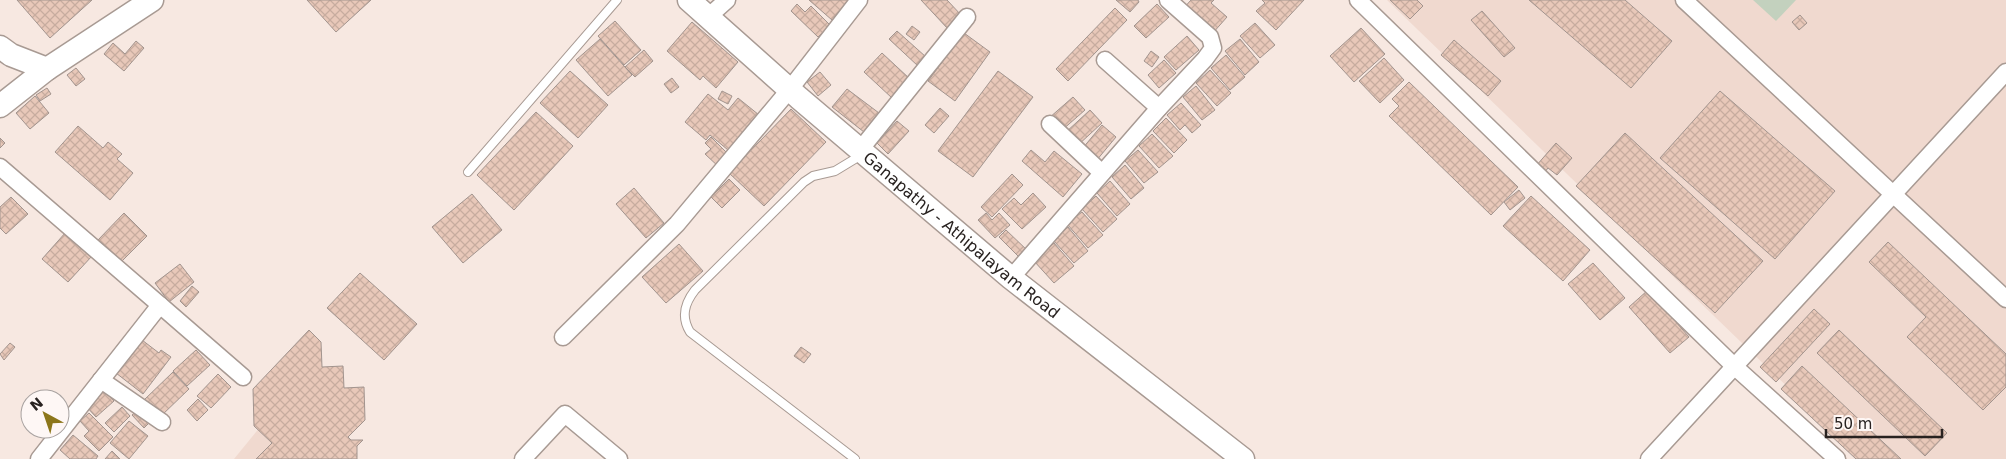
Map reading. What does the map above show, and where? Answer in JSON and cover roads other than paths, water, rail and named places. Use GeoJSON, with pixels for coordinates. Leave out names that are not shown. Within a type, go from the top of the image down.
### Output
{"type":"FeatureCollection","features":[{"type":"Feature","properties":{"kind":"main road"},"geometry":{"type":"LineString","coordinates":[[0,106],[47,69],[152,0]]}},
{"type":"Feature","properties":{"kind":"main road","name":"Ganapathy - Athipalayam Road"},"geometry":{"type":"LineString","coordinates":[[689,0],[1011,278],[1243,459]]}},
{"type":"Feature","properties":{"kind":"main road"},"geometry":{"type":"LineString","coordinates":[[0,47],[10,55],[47,69]]}},
{"type":"Feature","properties":{"kind":"street"},"geometry":{"type":"LineString","coordinates":[[708,17],[727,0]]}},
{"type":"Feature","properties":{"kind":"street"},"geometry":{"type":"LineString","coordinates":[[563,337],[677,224],[790,89],[859,0]]}},
{"type":"Feature","properties":{"kind":"street"},"geometry":{"type":"LineString","coordinates":[[1011,278],[1159,108],[1205,59],[1212,48],[1210,37],[1168,0]]}},
{"type":"Feature","properties":{"kind":"street"},"geometry":{"type":"LineString","coordinates":[[1358,0],[1734,366],[1837,459]]}},
{"type":"Feature","properties":{"kind":"street"},"geometry":{"type":"LineString","coordinates":[[1684,0],[2006,299]]}},
{"type":"Feature","properties":{"kind":"street"},"geometry":{"type":"LineString","coordinates":[[863,151],[967,16]]}},
{"type":"Feature","properties":{"kind":"street"},"geometry":{"type":"LineString","coordinates":[[1105,60],[1159,108]]}},
{"type":"Feature","properties":{"kind":"street"},"geometry":{"type":"LineString","coordinates":[[1649,459],[2006,72]]}},
{"type":"Feature","properties":{"kind":"street"},"geometry":{"type":"LineString","coordinates":[[1050,124],[1102,174]]}},
{"type":"Feature","properties":{"kind":"street"},"geometry":{"type":"LineString","coordinates":[[0,167],[243,377]]}},
{"type":"Feature","properties":{"kind":"street"},"geometry":{"type":"LineString","coordinates":[[40,459],[160,305]]}},
{"type":"Feature","properties":{"kind":"street"},"geometry":{"type":"LineString","coordinates":[[101,380],[162,422]]}},
{"type":"Feature","properties":{"kind":"street"},"geometry":{"type":"LineString","coordinates":[[523,459],[565,414],[619,459]]}},
{"type":"Feature","properties":{"kind":"lane"},"geometry":{"type":"LineString","coordinates":[[468,172],[617,0]]}},
{"type":"Feature","properties":{"kind":"lane"},"geometry":{"type":"LineString","coordinates":[[855,459],[690,332],[684,322],[688,299],[695,290],[804,182],[813,176],[835,171],[863,151]]}}]}
